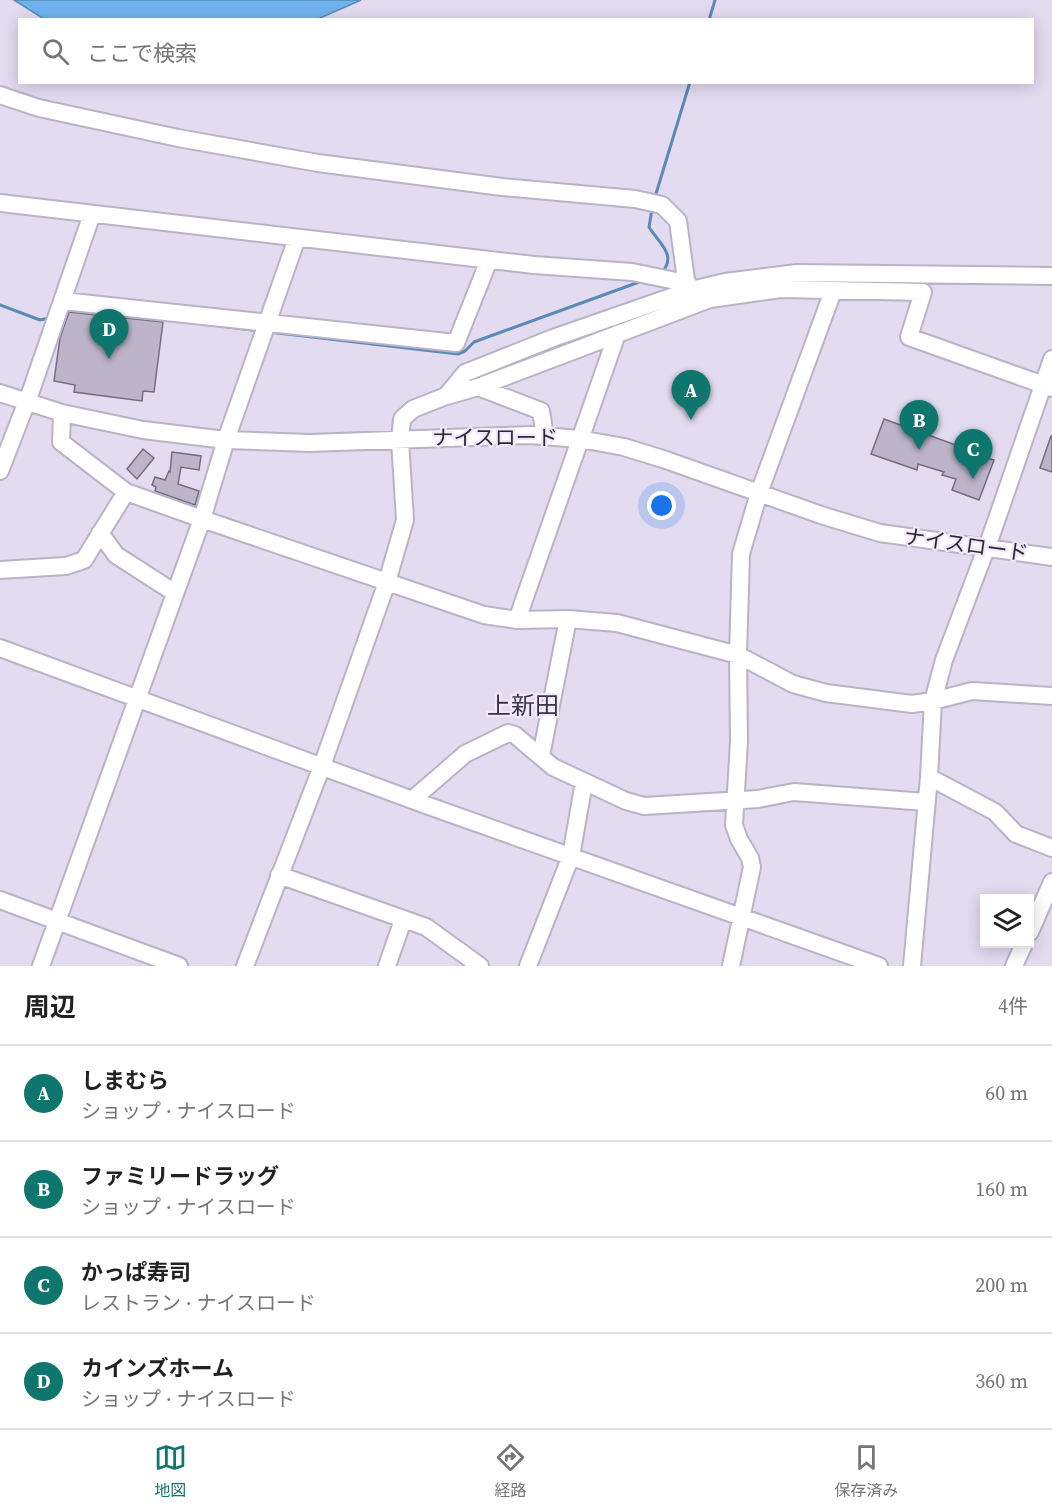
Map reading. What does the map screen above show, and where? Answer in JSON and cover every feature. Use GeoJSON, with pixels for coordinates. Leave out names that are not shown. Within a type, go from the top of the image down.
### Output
{"type":"FeatureCollection","features":[{"type":"Feature","properties":{"kind":"street"},"geometry":{"type":"LineString","coordinates":[[0,95],[39,108],[178,138],[318,163],[502,187],[635,199],[662,205],[678,221],[688,285]]}},
{"type":"Feature","properties":{"kind":"street"},"geometry":{"type":"LineString","coordinates":[[0,203],[489,260],[632,273],[676,281],[710,298]]}},
{"type":"Feature","properties":{"kind":"street"},"geometry":{"type":"LineString","coordinates":[[0,471],[27,403],[92,214]]}},
{"type":"Feature","properties":{"kind":"street"},"geometry":{"type":"LineString","coordinates":[[41,966],[202,519],[226,440],[297,238]]}},
{"type":"Feature","properties":{"kind":"street"},"geometry":{"type":"LineString","coordinates":[[63,301],[456,343],[489,260]]}},
{"type":"Feature","properties":{"kind":"street"},"geometry":{"type":"LineString","coordinates":[[446,396],[465,373],[688,285],[797,273],[1052,276]]}},
{"type":"Feature","properties":{"kind":"street"},"geometry":{"type":"LineString","coordinates":[[245,966],[322,766],[387,582],[405,520],[400,440],[402,419],[413,409],[478,387],[710,298],[781,289],[923,292],[909,337],[1048,386]]}},
{"type":"Feature","properties":{"kind":"street"},"geometry":{"type":"LineString","coordinates":[[731,966],[752,867],[734,825],[738,741],[741,554],[759,493],[833,291]]}},
{"type":"Feature","properties":{"kind":"street"},"geometry":{"type":"LineString","coordinates":[[517,620],[617,334]]}},
{"type":"Feature","properties":{"kind":"street"},"geometry":{"type":"LineString","coordinates":[[912,966],[929,777],[933,701],[944,660],[1048,386],[1052,359]]}},
{"type":"Feature","properties":{"kind":"street"},"geometry":{"type":"LineString","coordinates":[[478,387],[541,411],[545,436]]}},
{"type":"Feature","properties":{"kind":"street","name":"ナイスロード"},"geometry":{"type":"LineString","coordinates":[[0,393],[62,413],[143,430],[226,440],[310,443],[499,435],[580,439],[624,447],[666,460],[880,533],[1052,557]]}},
{"type":"Feature","properties":{"kind":"street"},"geometry":{"type":"LineString","coordinates":[[62,413],[61,442],[126,492],[484,615],[517,620],[568,619],[617,623],[738,655],[793,684],[826,693],[896,703],[912,704],[933,701],[972,691],[1052,696]]}},
{"type":"Feature","properties":{"kind":"street"},"geometry":{"type":"LineString","coordinates":[[0,570],[66,566],[84,560],[126,492]]}},
{"type":"Feature","properties":{"kind":"street"},"geometry":{"type":"LineString","coordinates":[[100,533],[116,555],[175,593]]}},
{"type":"Feature","properties":{"kind":"street"},"geometry":{"type":"LineString","coordinates":[[541,756],[568,619]]}},
{"type":"Feature","properties":{"kind":"street"},"geometry":{"type":"LineString","coordinates":[[0,648],[412,800],[879,966]]}},
{"type":"Feature","properties":{"kind":"street"},"geometry":{"type":"LineString","coordinates":[[412,800],[465,754],[508,733],[515,735],[553,767],[626,801],[644,806],[758,799],[794,792],[926,802]]}},
{"type":"Feature","properties":{"kind":"street"},"geometry":{"type":"LineString","coordinates":[[929,777],[995,812],[1016,834],[1052,848]]}},
{"type":"Feature","properties":{"kind":"street"},"geometry":{"type":"LineString","coordinates":[[528,966],[571,856],[584,782]]}},
{"type":"Feature","properties":{"kind":"street"},"geometry":{"type":"LineString","coordinates":[[279,875],[426,927],[480,966]]}},
{"type":"Feature","properties":{"kind":"street"},"geometry":{"type":"LineString","coordinates":[[1034,921],[1052,882]]}},
{"type":"Feature","properties":{"kind":"street"},"geometry":{"type":"LineString","coordinates":[[0,900],[179,966]]}},
{"type":"Feature","properties":{"kind":"street"},"geometry":{"type":"LineString","coordinates":[[387,966],[403,920]]}},
{"type":"Feature","properties":{"kind":"street"},"geometry":{"type":"LineString","coordinates":[[1014,966],[1022,948]]}},
{"type":"Feature","properties":{"kind":"water"},"geometry":{"type":"Polygon","coordinates":[[[14,0],[361,0],[320,18],[42,18],[14,0]]]}},
{"type":"Feature","properties":{"kind":"building"},"geometry":{"type":"Polygon","coordinates":[[[69,312],[163,322],[154,392],[143,391],[142,401],[74,392],[75,385],[54,381],[60,338],[69,312]]]}},
{"type":"Feature","properties":{"kind":"building"},"geometry":{"type":"Polygon","coordinates":[[[884,419],[964,448],[963,451],[994,460],[979,500],[952,490],[956,479],[942,475],[944,472],[918,464],[917,470],[871,454],[884,419]]]}},
{"type":"Feature","properties":{"kind":"building"},"geometry":{"type":"Polygon","coordinates":[[[1052,436],[1052,472],[1040,468],[1052,436]]]}},
{"type":"Feature","properties":{"kind":"building"},"geometry":{"type":"Polygon","coordinates":[[[143,449],[154,458],[137,479],[127,469],[143,449]]]}},
{"type":"Feature","properties":{"kind":"building"},"geometry":{"type":"Polygon","coordinates":[[[172,452],[201,456],[199,470],[181,467],[178,484],[199,491],[195,505],[155,491],[156,487],[152,485],[155,477],[165,480],[170,472],[172,452]]]}},
{"type":"Feature","properties":{"kind":"waterway"},"geometry":{"type":"LineString","coordinates":[[710,18],[715,0]]}},
{"type":"Feature","properties":{"kind":"waterway"},"geometry":{"type":"LineString","coordinates":[[655,197],[689,84]]}},
{"type":"Feature","properties":{"kind":"waterway"},"geometry":{"type":"LineString","coordinates":[[652,209],[649,227],[665,248],[668,260],[662,272]]}},
{"type":"Feature","properties":{"kind":"waterway"},"geometry":{"type":"LineString","coordinates":[[269,332],[458,354],[474,342],[642,281]]}},
{"type":"Feature","properties":{"kind":"waterway"},"geometry":{"type":"LineString","coordinates":[[0,305],[40,320],[49,318]]}},
{"type":"Feature","properties":{"kind":"waterway"},"geometry":{"type":"LineString","coordinates":[[204,324],[260,331]]}},
{"type":"Feature","properties":{"kind":"place","name":"カインズホーム"},"geometry":{"type":"Point","coordinates":[109,359]}},
{"type":"Feature","properties":{"kind":"place","name":"しまむら"},"geometry":{"type":"Point","coordinates":[691,420]}},
{"type":"Feature","properties":{"kind":"place","name":"ファミリードラッグ"},"geometry":{"type":"Point","coordinates":[919,450]}},
{"type":"Feature","properties":{"kind":"place","name":"かっぱ寿司"},"geometry":{"type":"Point","coordinates":[973,479]}},
{"type":"Feature","properties":{"kind":"district","name":"上新田"},"geometry":{"type":"Point","coordinates":[523,706]}}]}
